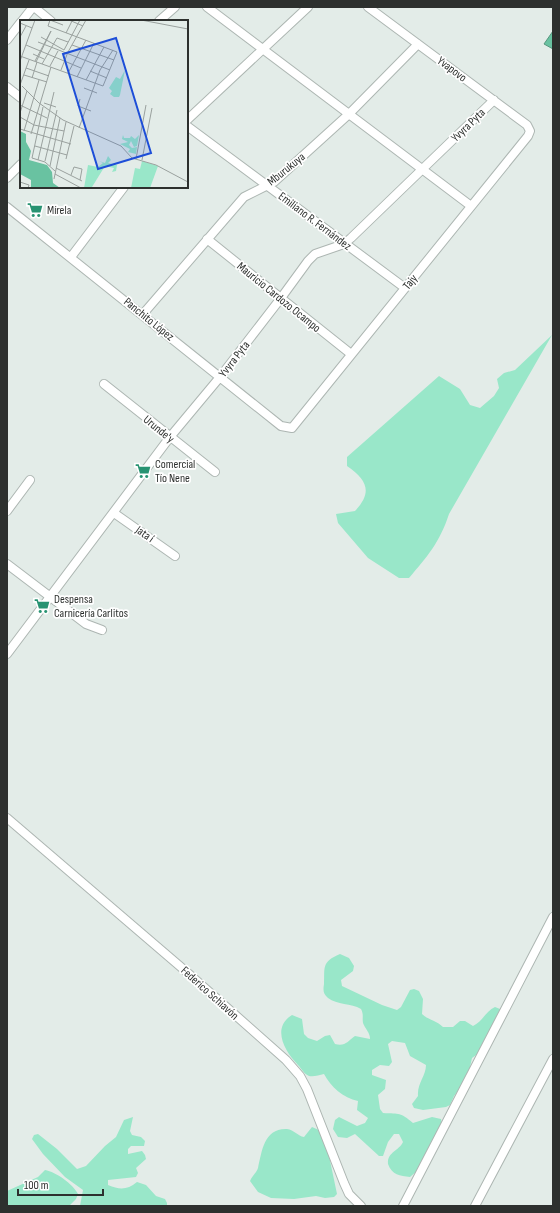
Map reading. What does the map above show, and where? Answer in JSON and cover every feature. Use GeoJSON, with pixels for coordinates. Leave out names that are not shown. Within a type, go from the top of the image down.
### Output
{"type":"FeatureCollection","features":[{"type":"Feature","properties":{"kind":"street"},"geometry":{"type":"LineString","coordinates":[[23,20],[33,7],[50,20]]}},
{"type":"Feature","properties":{"kind":"street"},"geometry":{"type":"LineString","coordinates":[[160,20],[175,7]]}},
{"type":"Feature","properties":{"kind":"street"},"geometry":{"type":"LineString","coordinates":[[207,7],[471,206]]}},
{"type":"Feature","properties":{"kind":"street"},"geometry":{"type":"LineString","coordinates":[[188,119],[308,7]]}},
{"type":"Feature","properties":{"kind":"street","name":"Yvapovo"},"geometry":{"type":"LineString","coordinates":[[368,7],[527,125],[530,131],[528,136]]}},
{"type":"Feature","properties":{"kind":"street"},"geometry":{"type":"LineString","coordinates":[[7,40],[20,23]]}},
{"type":"Feature","properties":{"kind":"street","name":"Mburukuya"},"geometry":{"type":"LineString","coordinates":[[143,314],[244,197],[274,182],[349,114],[418,44]]}},
{"type":"Feature","properties":{"kind":"street"},"geometry":{"type":"LineString","coordinates":[[7,87],[20,97]]}},
{"type":"Feature","properties":{"kind":"street","name":"Yvyra Pyta"},"geometry":{"type":"LineString","coordinates":[[7,654],[170,437],[220,377],[308,261],[315,254],[344,244],[494,100]]}},
{"type":"Feature","properties":{"kind":"street","name":"Emiliano R. Fernández"},"geometry":{"type":"LineString","coordinates":[[188,127],[405,288]]}},
{"type":"Feature","properties":{"kind":"street","name":"Tajy"},"geometry":{"type":"LineString","coordinates":[[292,428],[528,136]]}},
{"type":"Feature","properties":{"kind":"street"},"geometry":{"type":"LineString","coordinates":[[7,178],[20,165]]}},
{"type":"Feature","properties":{"kind":"street"},"geometry":{"type":"LineString","coordinates":[[71,257],[123,188]]}},
{"type":"Feature","properties":{"kind":"street","name":"Panchito López"},"geometry":{"type":"LineString","coordinates":[[7,207],[143,314],[281,426],[292,428]]}},
{"type":"Feature","properties":{"kind":"street","name":"Mauricio Cardozo Ocampo"},"geometry":{"type":"LineString","coordinates":[[207,239],[351,354]]}},
{"type":"Feature","properties":{"kind":"street","name":"Urunde'y"},"geometry":{"type":"LineString","coordinates":[[104,384],[215,472]]}},
{"type":"Feature","properties":{"kind":"street"},"geometry":{"type":"LineString","coordinates":[[7,511],[30,480]]}},
{"type":"Feature","properties":{"kind":"street","name":"Jata í"},"geometry":{"type":"LineString","coordinates":[[114,513],[175,556]]}},
{"type":"Feature","properties":{"kind":"street"},"geometry":{"type":"LineString","coordinates":[[7,564],[86,624],[102,630]]}},
{"type":"Feature","properties":{"kind":"street","name":"Federico Schiavón"},"geometry":{"type":"LineString","coordinates":[[7,818],[183,968],[286,1060],[300,1076],[307,1089],[344,1183],[350,1194],[362,1206]]}},
{"type":"Feature","properties":{"kind":"street"},"geometry":{"type":"LineString","coordinates":[[403,1206],[553,917]]}},
{"type":"Feature","properties":{"kind":"street"},"geometry":{"type":"LineString","coordinates":[[475,1206],[553,1059]]}},
{"type":"Feature","properties":{"kind":"shaded area"},"geometry":{"type":"Polygon","coordinates":[[[553,31],[553,49],[544,44],[553,31]]]}},
{"type":"Feature","properties":{"kind":"shaded area"},"geometry":{"type":"Polygon","coordinates":[[[552,335],[449,514],[437,541],[422,563],[409,578],[399,578],[368,558],[338,523],[336,514],[355,511],[361,504],[366,492],[363,481],[347,466],[347,457],[439,376],[460,389],[470,405],[480,408],[494,396],[499,388],[497,379],[504,373],[515,370],[552,335]]]}},
{"type":"Feature","properties":{"kind":"shaded area"},"geometry":{"type":"Polygon","coordinates":[[[340,954],[349,958],[354,966],[353,971],[341,980],[342,986],[382,1005],[397,1010],[401,1007],[410,990],[414,989],[419,991],[423,999],[422,1014],[443,1027],[453,1027],[460,1021],[465,1021],[473,1026],[495,1007],[500,1009],[502,1016],[487,1047],[472,1058],[470,1067],[473,1071],[454,1096],[450,1105],[446,1107],[423,1110],[414,1108],[412,1104],[418,1096],[419,1087],[425,1073],[426,1065],[410,1056],[405,1043],[392,1041],[388,1044],[392,1062],[389,1066],[380,1065],[372,1070],[372,1075],[386,1080],[385,1089],[378,1095],[380,1109],[383,1113],[400,1114],[413,1123],[432,1117],[441,1119],[442,1124],[418,1170],[410,1177],[394,1173],[388,1164],[391,1154],[403,1142],[399,1134],[394,1134],[388,1142],[383,1156],[379,1156],[355,1134],[347,1138],[338,1137],[333,1129],[335,1120],[339,1117],[357,1126],[365,1123],[368,1118],[357,1110],[358,1101],[342,1095],[330,1083],[324,1074],[309,1076],[306,1074],[293,1060],[282,1040],[282,1026],[292,1015],[302,1019],[304,1034],[308,1038],[317,1041],[330,1035],[335,1044],[338,1045],[346,1043],[355,1036],[370,1039],[363,1023],[363,1014],[361,1009],[332,1000],[324,993],[325,966],[330,960],[340,954]]]}},
{"type":"Feature","properties":{"kind":"shaded area"},"geometry":{"type":"Polygon","coordinates":[[[133,1117],[130,1131],[132,1135],[141,1137],[145,1141],[144,1146],[131,1146],[128,1149],[128,1154],[142,1151],[146,1159],[136,1168],[138,1173],[136,1177],[108,1180],[108,1185],[116,1188],[127,1188],[137,1182],[146,1185],[156,1196],[165,1199],[167,1206],[80,1206],[83,1190],[65,1177],[43,1154],[32,1139],[34,1135],[38,1134],[57,1149],[77,1169],[86,1166],[116,1137],[124,1120],[133,1117]]]}},
{"type":"Feature","properties":{"kind":"shaded area"},"geometry":{"type":"Polygon","coordinates":[[[312,1127],[321,1131],[328,1151],[337,1194],[334,1197],[325,1198],[316,1196],[294,1199],[271,1198],[258,1192],[250,1181],[257,1170],[265,1142],[269,1136],[273,1132],[287,1129],[304,1137],[312,1127]]]}},
{"type":"Feature","properties":{"kind":"shaded area"},"geometry":{"type":"Polygon","coordinates":[[[45,1170],[59,1176],[76,1190],[78,1194],[76,1199],[69,1206],[7,1206],[7,1191],[38,1177],[45,1170]]]}},
{"type":"Feature","properties":{"kind":"place","name":"Mírela"},"geometry":{"type":"Point","coordinates":[35,210]}},
{"type":"Feature","properties":{"kind":"place","name":"Comercial Tío Nene"},"geometry":{"type":"Point","coordinates":[143,471]}},
{"type":"Feature","properties":{"kind":"place","name":"Despensa Carnicería Carlitos"},"geometry":{"type":"Point","coordinates":[42,606]}}]}
